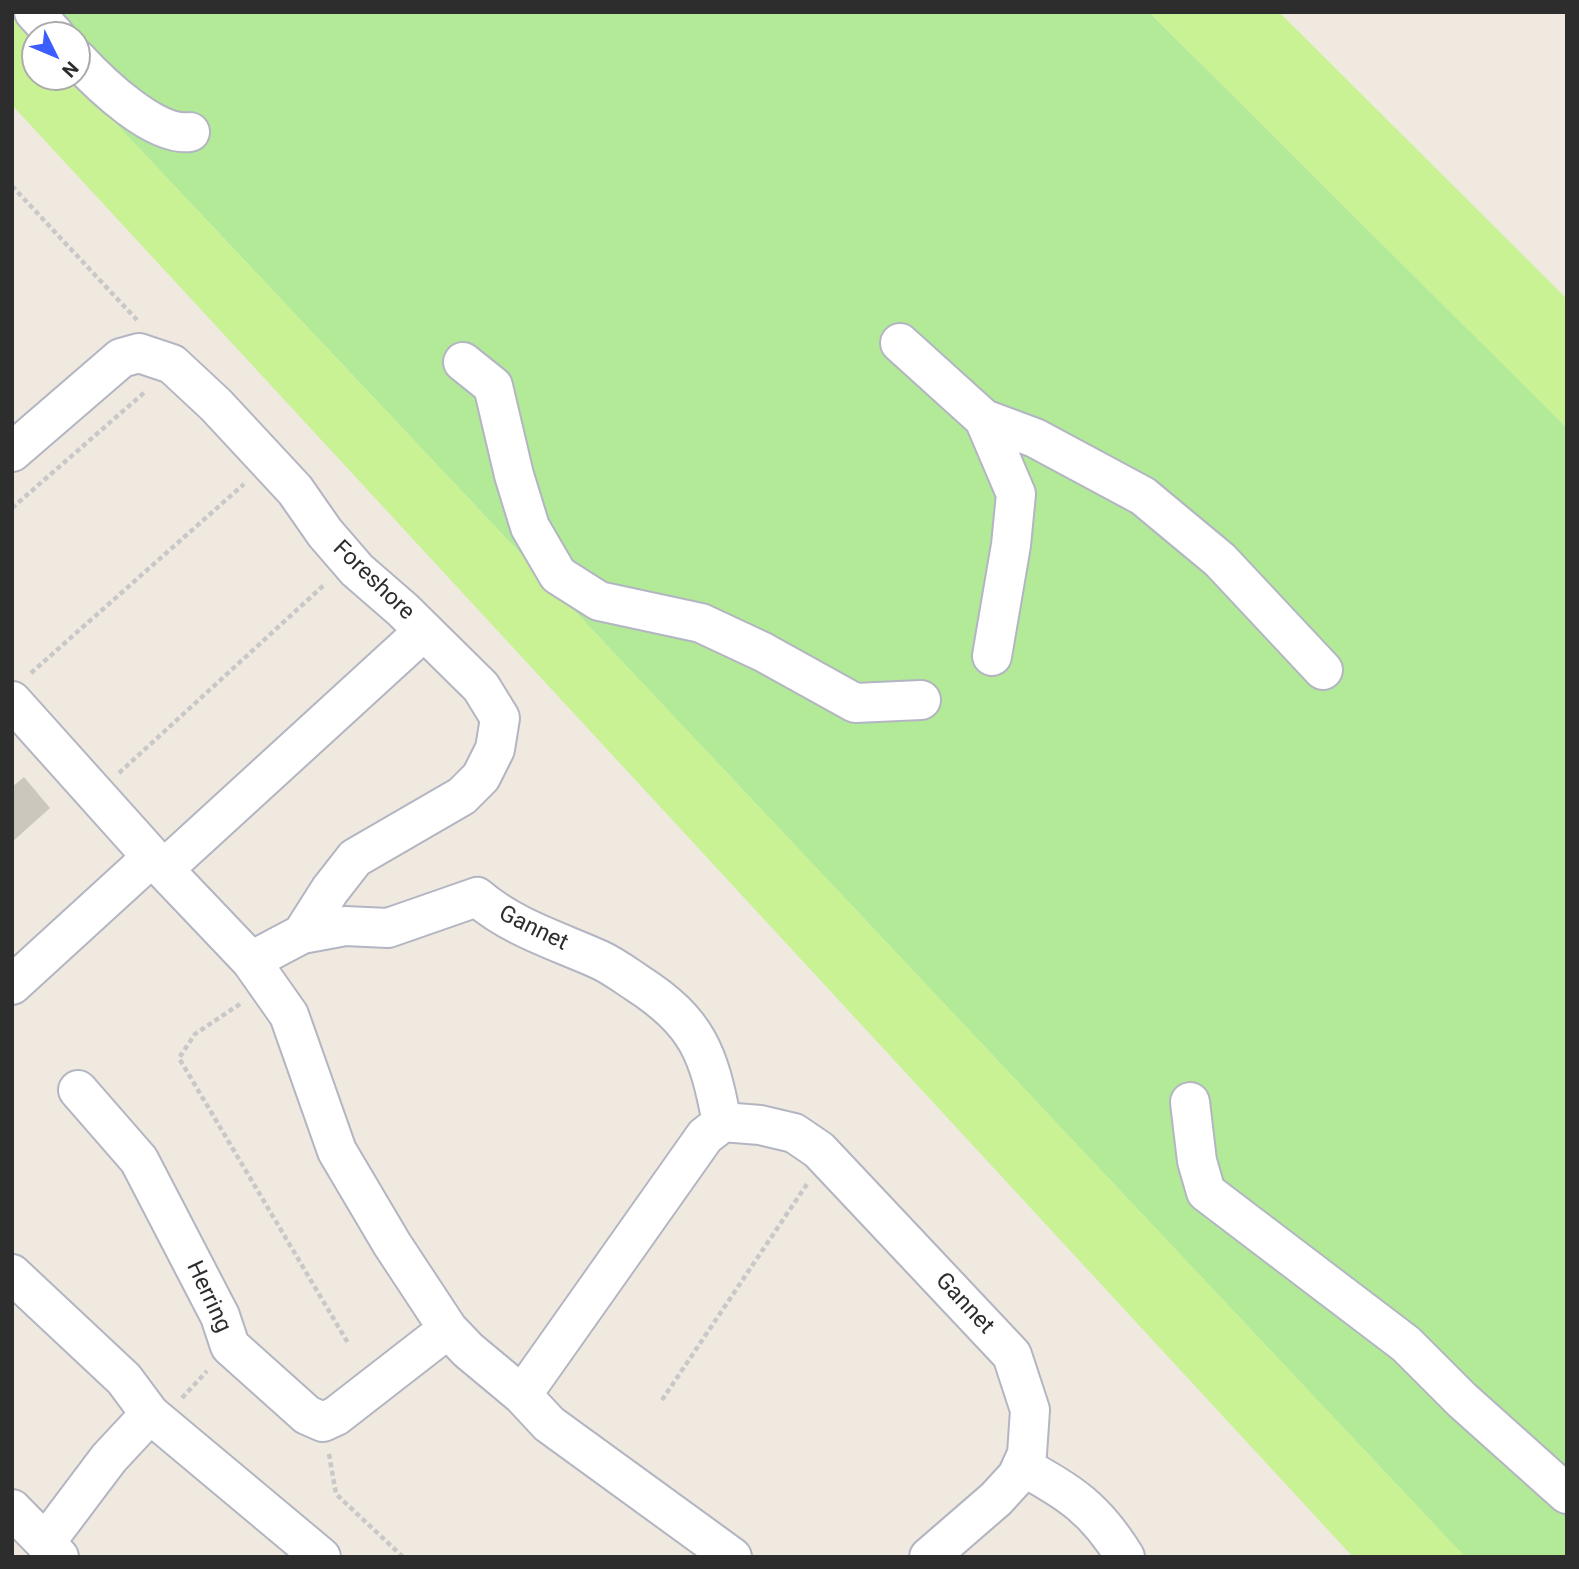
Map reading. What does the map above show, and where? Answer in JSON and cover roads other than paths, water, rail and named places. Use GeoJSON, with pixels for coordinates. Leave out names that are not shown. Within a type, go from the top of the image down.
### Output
{"type":"FeatureCollection","features":[{"type":"Feature","properties":{"kind":"lane"},"geometry":{"type":"LineString","coordinates":[[91,75],[102,87],[155,124],[178,133],[190,132]]}},
{"type":"Feature","properties":{"kind":"lane"},"geometry":{"type":"LineString","coordinates":[[900,343],[984,419],[1035,438],[1143,496],[1220,560],[1323,670]]}},
{"type":"Feature","properties":{"kind":"lane","name":"Foreshore"},"geometry":{"type":"LineString","coordinates":[[12,452],[121,358],[139,353],[172,364],[216,405],[295,490],[325,533],[350,562],[481,687],[500,718],[495,749],[481,777],[462,796],[355,858],[330,890],[302,934]]}},
{"type":"Feature","properties":{"kind":"lane"},"geometry":{"type":"LineString","coordinates":[[463,362],[494,386],[514,475],[530,527],[558,575],[599,601],[701,623],[763,652],[855,703],[921,700]]}},
{"type":"Feature","properties":{"kind":"lane"},"geometry":{"type":"LineString","coordinates":[[984,419],[1016,494],[1011,545],[992,656]]}},
{"type":"Feature","properties":{"kind":"lane"},"geometry":{"type":"LineString","coordinates":[[12,985],[424,631]]}},
{"type":"Feature","properties":{"kind":"lane"},"geometry":{"type":"LineString","coordinates":[[17,691],[97,794],[251,961],[292,1020],[337,1151],[392,1244],[448,1329],[468,1350],[522,1395],[549,1424],[732,1557]]}},
{"type":"Feature","properties":{"kind":"lane","name":"Gannet"},"geometry":{"type":"LineString","coordinates":[[302,934],[345,926],[387,928],[477,897],[487,906],[542,937],[603,961],[648,990],[689,1026],[708,1062],[722,1123],[760,1125],[794,1133],[819,1150],[1012,1355],[1030,1410],[1027,1454],[1017,1476],[996,1499],[929,1557]]}},
{"type":"Feature","properties":{"kind":"lane"},"geometry":{"type":"LineString","coordinates":[[251,961],[302,934]]}},
{"type":"Feature","properties":{"kind":"lane","name":"Herring"},"geometry":{"type":"LineString","coordinates":[[78,1090],[139,1160],[220,1316],[230,1346],[307,1415],[323,1422],[336,1416],[448,1329]]}},
{"type":"Feature","properties":{"kind":"lane"},"geometry":{"type":"LineString","coordinates":[[1190,1101],[1197,1161],[1206,1192],[1406,1344],[1462,1400],[1567,1494]]}},
{"type":"Feature","properties":{"kind":"lane"},"geometry":{"type":"LineString","coordinates":[[522,1395],[705,1136],[722,1123]]}},
{"type":"Feature","properties":{"kind":"lane"},"geometry":{"type":"LineString","coordinates":[[12,1274],[124,1379],[155,1418],[321,1557]]}},
{"type":"Feature","properties":{"kind":"lane"},"geometry":{"type":"LineString","coordinates":[[12,1509],[52,1550],[109,1458],[155,1418]]}},
{"type":"Feature","properties":{"kind":"lane"},"geometry":{"type":"LineString","coordinates":[[1022,1466],[1066,1490],[1092,1512],[1125,1557]]}}]}
